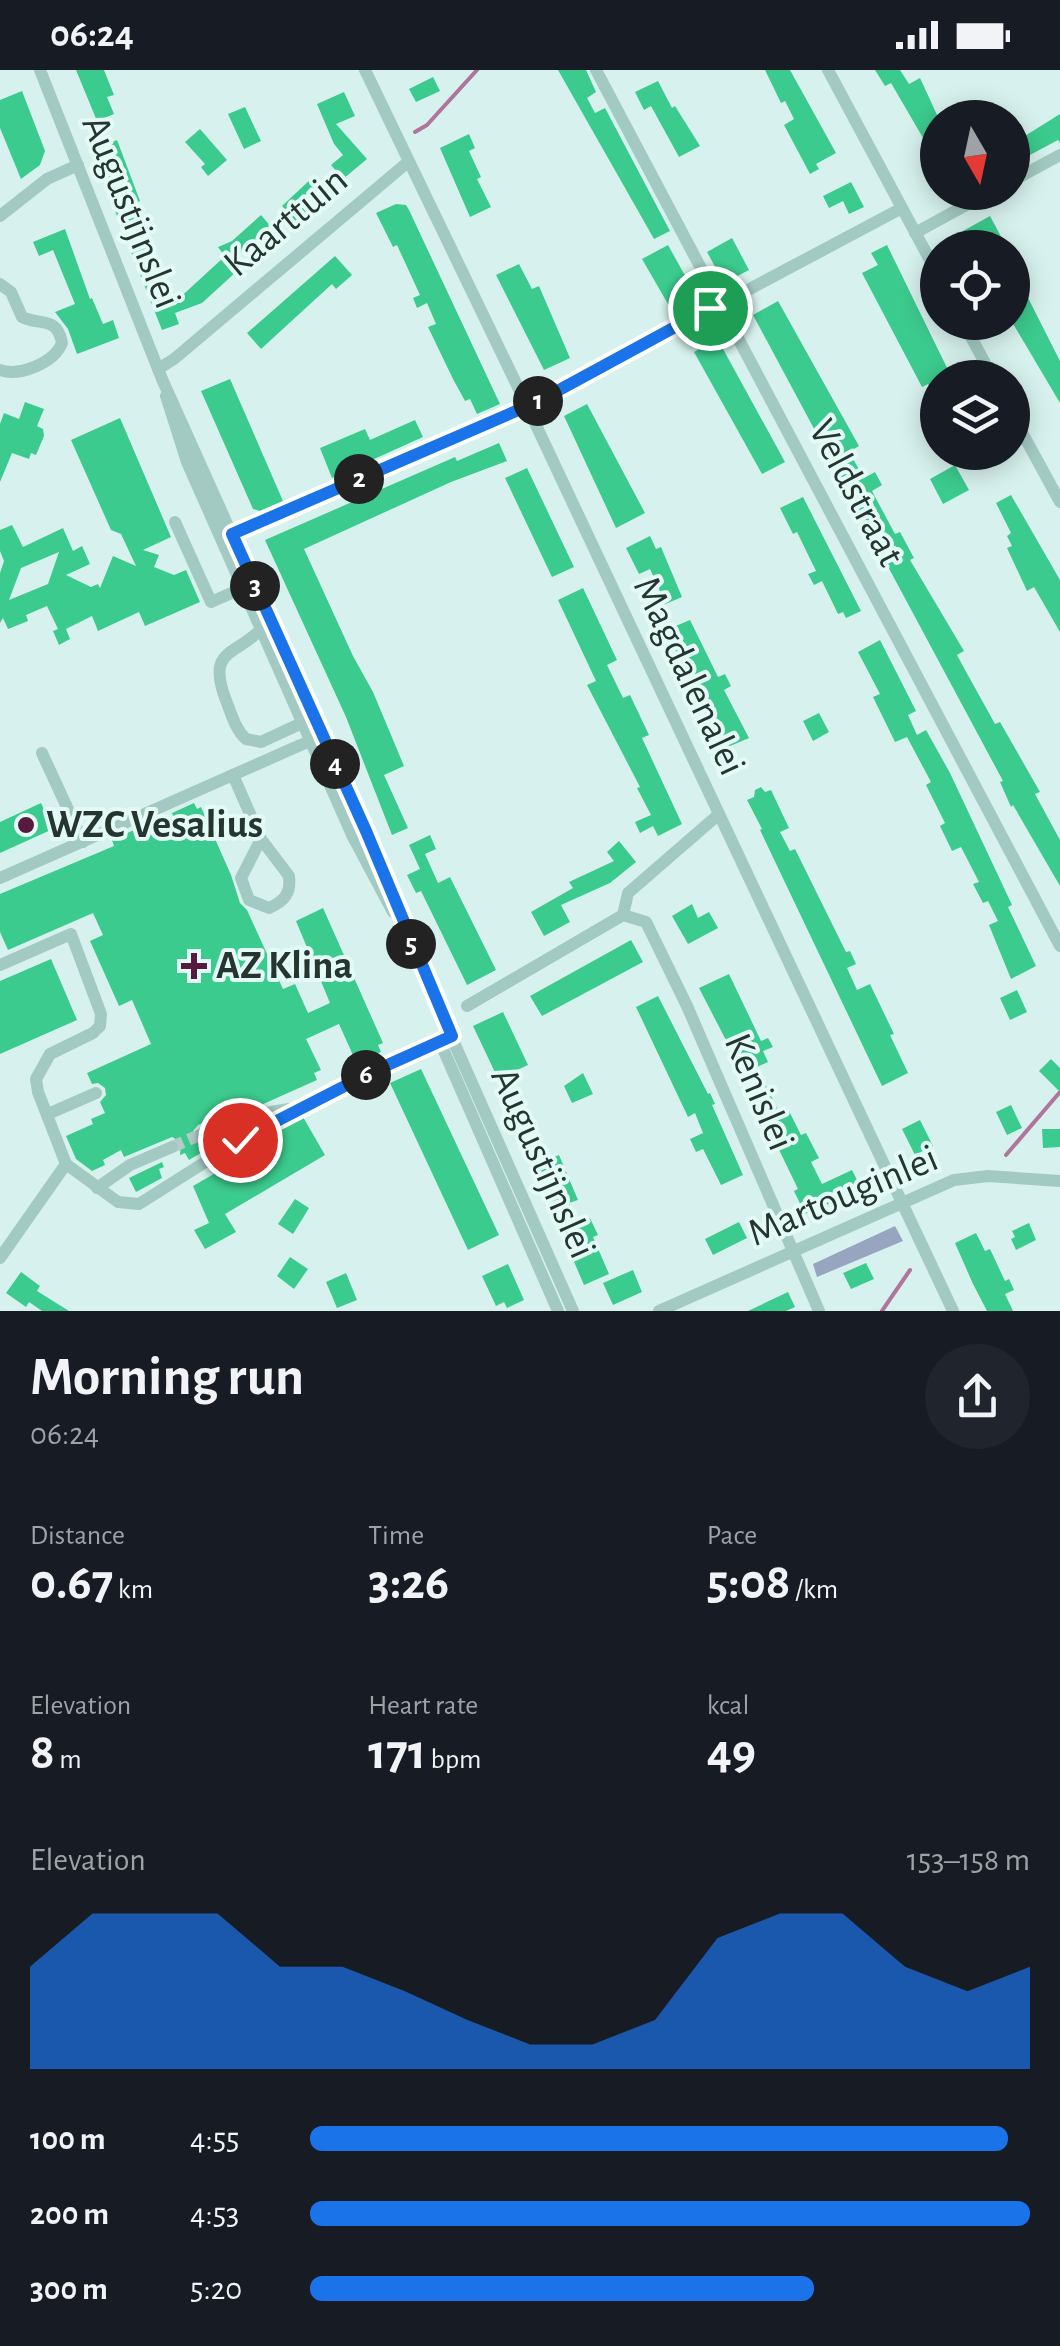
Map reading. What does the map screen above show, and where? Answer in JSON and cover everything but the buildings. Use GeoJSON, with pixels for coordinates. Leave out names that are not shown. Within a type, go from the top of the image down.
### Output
{"type":"FeatureCollection","features":[{"type":"Feature","properties":{"kind":"street","name":"Augustijnslei"},"geometry":{"type":"LineString","coordinates":[[40,70],[160,374],[232,534],[302,723],[315,742],[370,873],[405,932]]}},
{"type":"Feature","properties":{"kind":"street","name":"Magdalenalei"},"geometry":{"type":"LineString","coordinates":[[365,70],[954,1311]]}},
{"type":"Feature","properties":{"kind":"street","name":"Veldstraat"},"geometry":{"type":"LineString","coordinates":[[596,70],[1060,946]]}},
{"type":"Feature","properties":{"kind":"street"},"geometry":{"type":"LineString","coordinates":[[828,70],[920,242]]}},
{"type":"Feature","properties":{"kind":"street"},"geometry":{"type":"LineString","coordinates":[[1030,172],[1060,156]]}},
{"type":"Feature","properties":{"kind":"street","name":"Kaarttuin"},"geometry":{"type":"LineString","coordinates":[[160,374],[408,162]]}},
{"type":"Feature","properties":{"kind":"street"},"geometry":{"type":"LineString","coordinates":[[0,216],[47,180],[78,165]]}},
{"type":"Feature","properties":{"kind":"street"},"geometry":{"type":"LineString","coordinates":[[232,534],[527,406],[902,208]]}},
{"type":"Feature","properties":{"kind":"street"},"geometry":{"type":"LineString","coordinates":[[915,233],[957,210]]}},
{"type":"Feature","properties":{"kind":"street"},"geometry":{"type":"LineString","coordinates":[[0,284],[11,292],[22,318],[51,322],[62,343],[52,358],[11,374],[0,370]]}},
{"type":"Feature","properties":{"kind":"street","name":"Augustijnslei"},"geometry":{"type":"LineString","coordinates":[[160,374],[187,462],[243,588],[265,624],[362,824],[558,1311]]}},
{"type":"Feature","properties":{"kind":"street"},"geometry":{"type":"LineString","coordinates":[[1030,447],[1060,502]]}},
{"type":"Feature","properties":{"kind":"street"},"geometry":{"type":"LineString","coordinates":[[175,522],[211,602],[243,588]]}},
{"type":"Feature","properties":{"kind":"street"},"geometry":{"type":"LineString","coordinates":[[265,624],[233,646],[219,671],[218,682],[241,735],[255,743],[302,723]]}},
{"type":"Feature","properties":{"kind":"street"},"geometry":{"type":"LineString","coordinates":[[0,878],[315,742],[353,821],[362,824]]}},
{"type":"Feature","properties":{"kind":"street"},"geometry":{"type":"LineString","coordinates":[[42,752],[83,842]]}},
{"type":"Feature","properties":{"kind":"street"},"geometry":{"type":"LineString","coordinates":[[233,776],[261,839],[289,876],[287,895],[270,908],[249,900],[241,878],[261,839]]}},
{"type":"Feature","properties":{"kind":"street"},"geometry":{"type":"LineString","coordinates":[[467,1006],[622,915],[628,892],[718,815]]}},
{"type":"Feature","properties":{"kind":"street","name":"Kenislei"},"geometry":{"type":"LineString","coordinates":[[622,915],[646,922],[819,1311]]}},
{"type":"Feature","properties":{"kind":"street"},"geometry":{"type":"LineString","coordinates":[[0,964],[71,934],[101,1014],[100,1026],[50,1054],[36,1079],[38,1092],[66,1164],[118,1202],[139,1204],[297,1109],[446,1039]]}},
{"type":"Feature","properties":{"kind":"street","name":"Augustijnslei"},"geometry":{"type":"LineString","coordinates":[[446,1039],[573,1311]]}},
{"type":"Feature","properties":{"kind":"street"},"geometry":{"type":"LineString","coordinates":[[48,1114],[96,1093]]}},
{"type":"Feature","properties":{"kind":"street"},"geometry":{"type":"LineString","coordinates":[[202,1134],[271,1112],[297,1109]]}},
{"type":"Feature","properties":{"kind":"street"},"geometry":{"type":"LineString","coordinates":[[97,1188],[130,1166],[172,1148]]}},
{"type":"Feature","properties":{"kind":"street"},"geometry":{"type":"LineString","coordinates":[[0,1258],[66,1164]]}},
{"type":"Feature","properties":{"kind":"street","name":"Martouginlei"},"geometry":{"type":"LineString","coordinates":[[658,1311],[954,1180],[988,1176],[1060,1180]]}},
{"type":"Feature","properties":{"kind":"shaded area"},"geometry":{"type":"Polygon","coordinates":[[[895,1226],[903,1241],[817,1277],[813,1264],[895,1226]]]}},
{"type":"Feature","properties":{"kind":"waterway"},"geometry":{"type":"LineString","coordinates":[[415,132],[427,125],[477,70]]}},
{"type":"Feature","properties":{"kind":"waterway"},"geometry":{"type":"LineString","coordinates":[[1006,1155],[1060,1092]]}},
{"type":"Feature","properties":{"kind":"waterway"},"geometry":{"type":"LineString","coordinates":[[882,1311],[910,1270]]}},
{"type":"Feature","properties":{"kind":"tunnel"},"geometry":{"type":"LineString","coordinates":[[172,1147],[202,1134]]}},
{"type":"Feature","properties":{"kind":"place","name":"WZC Vesalius"},"geometry":{"type":"Point","coordinates":[26,825]}},
{"type":"Feature","properties":{"kind":"place","name":"AZ Klina"},"geometry":{"type":"Point","coordinates":[194,966]}},
{"type":"Feature","properties":{"kind":"route"},"geometry":{"type":"LineString","coordinates":[[240,1140],[452,1036],[405,932],[366,831],[232,534],[537,402],[710,308]]}}]}
